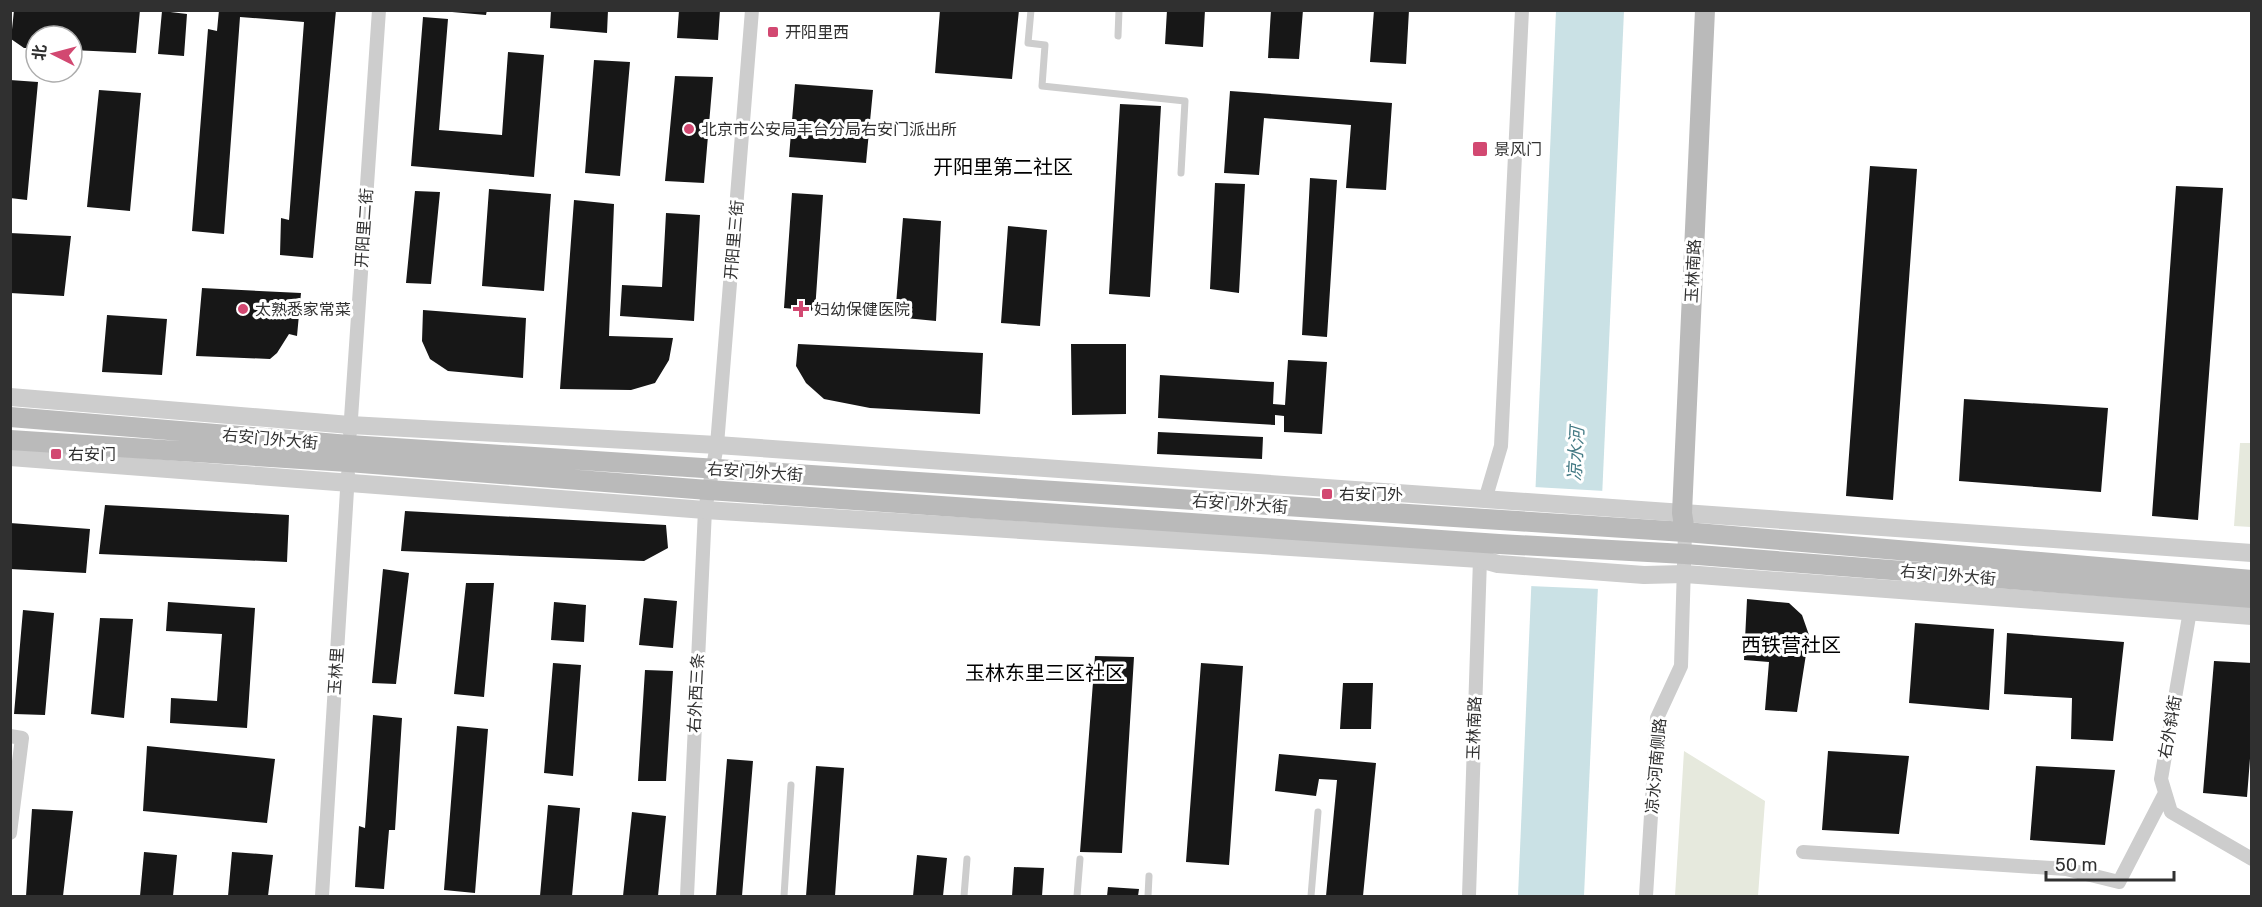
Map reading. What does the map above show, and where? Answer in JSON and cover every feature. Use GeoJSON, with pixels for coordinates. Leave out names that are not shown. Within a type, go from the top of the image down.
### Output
{"type":"FeatureCollection","features":[{"type":"Feature","properties":{"kind":"main road","name":"玉林南路"},"geometry":{"type":"LineString","coordinates":[[1684,522],[1705,10]]}},
{"type":"Feature","properties":{"kind":"main road","name":"右安门外大街"},"geometry":{"type":"LineString","coordinates":[[10,417],[349,463],[707,500],[1685,554],[2252,598]]}},
{"type":"Feature","properties":{"kind":"main road","name":"右安门外大街"},"geometry":{"type":"LineString","coordinates":[[10,440],[349,463],[712,470],[1500,521],[1684,522],[2192,594],[2252,580]]}},
{"type":"Feature","properties":{"kind":"street","name":"开阳里二街"},"geometry":{"type":"LineString","coordinates":[[349,463],[379,10]]}},
{"type":"Feature","properties":{"kind":"street","name":"开阳里三街"},"geometry":{"type":"LineString","coordinates":[[712,470],[717,446],[752,10]]}},
{"type":"Feature","properties":{"kind":"street"},"geometry":{"type":"LineString","coordinates":[[1493,501],[1501,446],[1522,10]]}},
{"type":"Feature","properties":{"kind":"street"},"geometry":{"type":"LineString","coordinates":[[10,397],[350,425],[717,446],[1493,501],[1647,521]]}},
{"type":"Feature","properties":{"kind":"street"},"geometry":{"type":"LineString","coordinates":[[10,457],[349,463]]}},
{"type":"Feature","properties":{"kind":"street","name":"玉林里"},"geometry":{"type":"LineString","coordinates":[[322,897],[349,463]]}},
{"type":"Feature","properties":{"kind":"street","name":"右外西三条"},"geometry":{"type":"LineString","coordinates":[[687,897],[707,500],[712,470]]}},
{"type":"Feature","properties":{"kind":"street"},"geometry":{"type":"LineString","coordinates":[[707,500],[1644,575],[1685,574],[2192,594],[2252,616]]}},
{"type":"Feature","properties":{"kind":"street"},"geometry":{"type":"LineString","coordinates":[[1684,522],[2252,553]]}},
{"type":"Feature","properties":{"kind":"street","name":"凉水河南侧路"},"geometry":{"type":"LineString","coordinates":[[1646,897],[1657,718],[1682,666],[1684,522]]}},
{"type":"Feature","properties":{"kind":"street","name":"右外斜街"},"geometry":{"type":"LineString","coordinates":[[2199,549],[2161,779],[2171,813],[2252,859]]}},
{"type":"Feature","properties":{"kind":"street","name":"玉林南路"},"geometry":{"type":"LineString","coordinates":[[1469,897],[1489,562]]}},
{"type":"Feature","properties":{"kind":"street"},"geometry":{"type":"LineString","coordinates":[[10,736],[22,738],[10,832]]}},
{"type":"Feature","properties":{"kind":"street"},"geometry":{"type":"LineString","coordinates":[[1803,852],[2066,868],[2119,882],[2165,793]]}},
{"type":"Feature","properties":{"kind":"lane"},"geometry":{"type":"LineString","coordinates":[[1031,10],[1028,43],[1045,45],[1042,86],[1185,101],[1181,173]]}},
{"type":"Feature","properties":{"kind":"lane"},"geometry":{"type":"LineString","coordinates":[[1118,36],[1119,10]]}},
{"type":"Feature","properties":{"kind":"lane"},"geometry":{"type":"LineString","coordinates":[[783,897],[791,785]]}},
{"type":"Feature","properties":{"kind":"lane"},"geometry":{"type":"LineString","coordinates":[[1311,897],[1318,812]]}},
{"type":"Feature","properties":{"kind":"lane"},"geometry":{"type":"LineString","coordinates":[[964,897],[967,859]]}},
{"type":"Feature","properties":{"kind":"lane"},"geometry":{"type":"LineString","coordinates":[[1077,897],[1080,859]]}},
{"type":"Feature","properties":{"kind":"lane"},"geometry":{"type":"LineString","coordinates":[[1148,897],[1149,876]]}},
{"type":"Feature","properties":{"kind":"shaded area"},"geometry":{"type":"Polygon","coordinates":[[[2240,443],[2251,443],[2251,527],[2234,526],[2240,443]]]}},
{"type":"Feature","properties":{"kind":"shaded area"},"geometry":{"type":"Polygon","coordinates":[[[1684,751],[1765,801],[1758,896],[1675,896],[1684,751]]]}},
{"type":"Feature","properties":{"kind":"water","name":"凉水河"},"geometry":{"type":"Polygon","coordinates":[[[1556,11],[1624,11],[1584,896],[1518,896],[1556,11]]]}},
{"type":"Feature","properties":{"kind":"pier"},"geometry":{"type":"Polygon","coordinates":[[[1534,487],[1605,491],[1600,589],[1529,586],[1534,487]]]}},
{"type":"Feature","properties":{"kind":"building"},"geometry":{"type":"Polygon","coordinates":[[[14,10],[140,10],[136,53],[84,51],[84,24],[24,24],[24,48],[11,39],[14,10]]]}},
{"type":"Feature","properties":{"kind":"building"},"geometry":{"type":"Polygon","coordinates":[[[219,10],[336,10],[313,258],[280,255],[281,218],[289,220],[304,22],[240,17],[224,234],[192,231],[208,29],[217,31],[219,10]]]}},
{"type":"Feature","properties":{"kind":"building"},"geometry":{"type":"Polygon","coordinates":[[[452,10],[487,10],[486,15],[452,12],[452,10]]]}},
{"type":"Feature","properties":{"kind":"building"},"geometry":{"type":"Polygon","coordinates":[[[551,10],[608,10],[607,33],[550,28],[551,10]]]}},
{"type":"Feature","properties":{"kind":"building"},"geometry":{"type":"Polygon","coordinates":[[[679,10],[720,10],[718,40],[677,38],[679,10]]]}},
{"type":"Feature","properties":{"kind":"building"},"geometry":{"type":"Polygon","coordinates":[[[940,10],[1019,10],[1012,79],[935,73],[940,10]]]}},
{"type":"Feature","properties":{"kind":"building"},"geometry":{"type":"Polygon","coordinates":[[[1167,10],[1205,10],[1203,47],[1165,44],[1167,10]]]}},
{"type":"Feature","properties":{"kind":"building"},"geometry":{"type":"Polygon","coordinates":[[[1271,10],[1303,10],[1299,59],[1268,58],[1271,10]]]}},
{"type":"Feature","properties":{"kind":"building"},"geometry":{"type":"Polygon","coordinates":[[[1374,10],[1409,10],[1406,64],[1370,62],[1374,10]]]}},
{"type":"Feature","properties":{"kind":"building"},"geometry":{"type":"Polygon","coordinates":[[[162,11],[187,14],[184,56],[158,54],[162,11]]]}},
{"type":"Feature","properties":{"kind":"building"},"geometry":{"type":"Polygon","coordinates":[[[423,17],[448,19],[439,130],[502,135],[508,52],[544,55],[534,177],[411,166],[423,17]]]}},
{"type":"Feature","properties":{"kind":"building"},"geometry":{"type":"Polygon","coordinates":[[[594,60],[630,62],[620,176],[585,173],[594,60]]]}},
{"type":"Feature","properties":{"kind":"building"},"geometry":{"type":"Polygon","coordinates":[[[675,76],[713,77],[704,183],[665,181],[675,76]]]}},
{"type":"Feature","properties":{"kind":"building"},"geometry":{"type":"Polygon","coordinates":[[[10,80],[24,81],[24,84],[38,84],[27,200],[10,198],[10,80]]]}},
{"type":"Feature","properties":{"kind":"building"},"geometry":{"type":"Polygon","coordinates":[[[795,84],[873,90],[866,163],[789,157],[795,84]]]}},
{"type":"Feature","properties":{"kind":"building"},"geometry":{"type":"Polygon","coordinates":[[[99,90],[141,93],[130,211],[87,207],[99,90]]]}},
{"type":"Feature","properties":{"kind":"building"},"geometry":{"type":"Polygon","coordinates":[[[1230,91],[1392,103],[1386,190],[1346,188],[1351,125],[1264,118],[1259,175],[1224,173],[1230,91]]]}},
{"type":"Feature","properties":{"kind":"building"},"geometry":{"type":"Polygon","coordinates":[[[1120,104],[1161,106],[1150,297],[1109,294],[1120,104]]]}},
{"type":"Feature","properties":{"kind":"building"},"geometry":{"type":"Polygon","coordinates":[[[1870,166],[1917,169],[1893,500],[1846,496],[1870,166]]]}},
{"type":"Feature","properties":{"kind":"building"},"geometry":{"type":"Polygon","coordinates":[[[1310,178],[1337,180],[1327,337],[1302,335],[1310,178]]]}},
{"type":"Feature","properties":{"kind":"building"},"geometry":{"type":"Polygon","coordinates":[[[1215,183],[1245,184],[1239,293],[1210,289],[1215,183]]]}},
{"type":"Feature","properties":{"kind":"building"},"geometry":{"type":"Polygon","coordinates":[[[2176,186],[2223,188],[2198,520],[2152,516],[2176,186]]]}},
{"type":"Feature","properties":{"kind":"building"},"geometry":{"type":"Polygon","coordinates":[[[489,189],[551,194],[544,291],[482,286],[489,189]]]}},
{"type":"Feature","properties":{"kind":"building"},"geometry":{"type":"Polygon","coordinates":[[[415,191],[440,192],[431,284],[406,283],[415,191]]]}},
{"type":"Feature","properties":{"kind":"building"},"geometry":{"type":"Polygon","coordinates":[[[792,193],[823,195],[815,311],[784,308],[792,193]]]}},
{"type":"Feature","properties":{"kind":"building"},"geometry":{"type":"Polygon","coordinates":[[[574,200],[614,204],[609,336],[673,338],[669,360],[655,383],[631,390],[560,389],[574,200]]]}},
{"type":"Feature","properties":{"kind":"building"},"geometry":{"type":"Polygon","coordinates":[[[666,213],[700,215],[694,321],[620,316],[622,285],[662,287],[666,213]]]}},
{"type":"Feature","properties":{"kind":"building"},"geometry":{"type":"Polygon","coordinates":[[[903,218],[941,221],[936,321],[895,317],[903,218]]]}},
{"type":"Feature","properties":{"kind":"building"},"geometry":{"type":"Polygon","coordinates":[[[1008,226],[1047,230],[1040,326],[1001,323],[1008,226]]]}},
{"type":"Feature","properties":{"kind":"building"},"geometry":{"type":"Polygon","coordinates":[[[10,233],[71,236],[64,296],[10,293],[10,233]]]}},
{"type":"Feature","properties":{"kind":"building"},"geometry":{"type":"Polygon","coordinates":[[[202,288],[301,293],[297,336],[289,334],[277,353],[270,359],[196,356],[202,288]]]}},
{"type":"Feature","properties":{"kind":"building"},"geometry":{"type":"Polygon","coordinates":[[[423,310],[526,318],[523,378],[448,371],[430,359],[422,341],[423,310]]]}},
{"type":"Feature","properties":{"kind":"building"},"geometry":{"type":"Polygon","coordinates":[[[107,315],[167,319],[162,375],[102,372],[107,315]]]}},
{"type":"Feature","properties":{"kind":"building"},"geometry":{"type":"Polygon","coordinates":[[[798,344],[983,353],[980,414],[870,408],[824,399],[806,383],[796,366],[798,344]]]}},
{"type":"Feature","properties":{"kind":"building"},"geometry":{"type":"Polygon","coordinates":[[[1071,344],[1126,344],[1126,414],[1072,415],[1071,344]]]}},
{"type":"Feature","properties":{"kind":"building"},"geometry":{"type":"Polygon","coordinates":[[[1288,360],[1327,362],[1322,434],[1284,432],[1284,416],[1275,415],[1275,425],[1158,418],[1160,375],[1274,382],[1273,404],[1285,405],[1288,360]]]}},
{"type":"Feature","properties":{"kind":"building"},"geometry":{"type":"Polygon","coordinates":[[[1964,399],[2108,408],[2101,492],[1959,481],[1964,399]]]}},
{"type":"Feature","properties":{"kind":"building"},"geometry":{"type":"Polygon","coordinates":[[[1158,432],[1263,437],[1262,459],[1157,454],[1158,432]]]}},
{"type":"Feature","properties":{"kind":"building"},"geometry":{"type":"Polygon","coordinates":[[[105,505],[289,515],[287,562],[99,554],[105,505]]]}},
{"type":"Feature","properties":{"kind":"building"},"geometry":{"type":"Polygon","coordinates":[[[405,511],[666,525],[668,548],[644,561],[401,551],[405,511]]]}},
{"type":"Feature","properties":{"kind":"building"},"geometry":{"type":"Polygon","coordinates":[[[10,523],[90,529],[86,573],[10,569],[10,523]]]}},
{"type":"Feature","properties":{"kind":"building"},"geometry":{"type":"Polygon","coordinates":[[[383,569],[409,573],[396,684],[372,683],[383,569]]]}},
{"type":"Feature","properties":{"kind":"building"},"geometry":{"type":"Polygon","coordinates":[[[466,583],[494,583],[484,697],[454,694],[466,583]]]}},
{"type":"Feature","properties":{"kind":"building"},"geometry":{"type":"Polygon","coordinates":[[[644,598],[677,601],[673,648],[639,645],[644,598]]]}},
{"type":"Feature","properties":{"kind":"building"},"geometry":{"type":"Polygon","coordinates":[[[1747,599],[1789,603],[1802,615],[1809,635],[1797,712],[1765,710],[1769,662],[1744,660],[1747,599]]]}},
{"type":"Feature","properties":{"kind":"building"},"geometry":{"type":"Polygon","coordinates":[[[168,602],[255,608],[247,728],[170,723],[171,698],[217,701],[222,634],[166,631],[168,602]]]}},
{"type":"Feature","properties":{"kind":"building"},"geometry":{"type":"Polygon","coordinates":[[[554,602],[586,605],[584,642],[551,640],[554,602]]]}},
{"type":"Feature","properties":{"kind":"building"},"geometry":{"type":"Polygon","coordinates":[[[23,610],[54,613],[45,715],[14,714],[23,610]]]}},
{"type":"Feature","properties":{"kind":"building"},"geometry":{"type":"Polygon","coordinates":[[[100,618],[133,619],[124,718],[91,714],[100,618]]]}},
{"type":"Feature","properties":{"kind":"building"},"geometry":{"type":"Polygon","coordinates":[[[1915,623],[1994,629],[1989,710],[1909,703],[1915,623]]]}},
{"type":"Feature","properties":{"kind":"building"},"geometry":{"type":"Polygon","coordinates":[[[2007,633],[2124,642],[2113,741],[2071,739],[2072,698],[2004,694],[2007,633]]]}},
{"type":"Feature","properties":{"kind":"building"},"geometry":{"type":"Polygon","coordinates":[[[1095,656],[1134,657],[1122,853],[1080,852],[1095,656]]]}},
{"type":"Feature","properties":{"kind":"building"},"geometry":{"type":"Polygon","coordinates":[[[2214,661],[2252,663],[2252,733],[2247,797],[2203,793],[2214,661]]]}},
{"type":"Feature","properties":{"kind":"building"},"geometry":{"type":"Polygon","coordinates":[[[553,663],[581,665],[573,776],[544,773],[553,663]]]}},
{"type":"Feature","properties":{"kind":"building"},"geometry":{"type":"Polygon","coordinates":[[[1201,663],[1243,666],[1229,865],[1186,862],[1201,663]]]}},
{"type":"Feature","properties":{"kind":"building"},"geometry":{"type":"Polygon","coordinates":[[[645,670],[673,671],[666,781],[638,781],[645,670]]]}},
{"type":"Feature","properties":{"kind":"building"},"geometry":{"type":"Polygon","coordinates":[[[1343,683],[1373,683],[1371,729],[1340,729],[1343,683]]]}},
{"type":"Feature","properties":{"kind":"building"},"geometry":{"type":"Polygon","coordinates":[[[373,715],[402,718],[395,830],[389,830],[384,889],[355,887],[359,826],[365,828],[373,715]]]}},
{"type":"Feature","properties":{"kind":"building"},"geometry":{"type":"Polygon","coordinates":[[[457,726],[488,729],[475,893],[444,890],[457,726]]]}},
{"type":"Feature","properties":{"kind":"building"},"geometry":{"type":"Polygon","coordinates":[[[147,746],[275,759],[267,823],[143,811],[147,746]]]}},
{"type":"Feature","properties":{"kind":"building"},"geometry":{"type":"Polygon","coordinates":[[[1828,751],[1909,756],[1899,834],[1822,830],[1828,751]]]}},
{"type":"Feature","properties":{"kind":"building"},"geometry":{"type":"Polygon","coordinates":[[[1279,754],[1376,763],[1363,896],[1326,896],[1337,780],[1319,779],[1316,796],[1275,791],[1279,754]]]}},
{"type":"Feature","properties":{"kind":"building"},"geometry":{"type":"Polygon","coordinates":[[[727,759],[753,761],[742,896],[716,896],[727,759]]]}},
{"type":"Feature","properties":{"kind":"building"},"geometry":{"type":"Polygon","coordinates":[[[816,766],[844,768],[835,896],[806,896],[816,766]]]}},
{"type":"Feature","properties":{"kind":"building"},"geometry":{"type":"Polygon","coordinates":[[[2036,766],[2115,770],[2105,845],[2030,840],[2036,766]]]}},
{"type":"Feature","properties":{"kind":"building"},"geometry":{"type":"Polygon","coordinates":[[[548,805],[580,808],[572,896],[540,896],[548,805]]]}},
{"type":"Feature","properties":{"kind":"building"},"geometry":{"type":"Polygon","coordinates":[[[32,809],[73,811],[63,896],[26,896],[32,809]]]}},
{"type":"Feature","properties":{"kind":"building"},"geometry":{"type":"Polygon","coordinates":[[[632,812],[666,816],[658,896],[623,896],[632,812]]]}},
{"type":"Feature","properties":{"kind":"building"},"geometry":{"type":"Polygon","coordinates":[[[144,852],[177,855],[173,896],[140,896],[144,852]]]}},
{"type":"Feature","properties":{"kind":"building"},"geometry":{"type":"Polygon","coordinates":[[[232,852],[273,855],[268,896],[228,896],[232,852]]]}},
{"type":"Feature","properties":{"kind":"building"},"geometry":{"type":"Polygon","coordinates":[[[917,855],[947,858],[943,896],[913,896],[917,855]]]}},
{"type":"Feature","properties":{"kind":"building"},"geometry":{"type":"Polygon","coordinates":[[[1014,867],[1044,868],[1042,896],[1012,896],[1014,867]]]}},
{"type":"Feature","properties":{"kind":"building"},"geometry":{"type":"Polygon","coordinates":[[[1108,887],[1139,889],[1138,896],[1107,896],[1108,887]]]}},
{"type":"Feature","properties":{"kind":"place","name":"开阳里西"},"geometry":{"type":"Point","coordinates":[773,32]}},
{"type":"Feature","properties":{"kind":"place","name":"北京市公安局丰台分局右安门派出所"},"geometry":{"type":"Point","coordinates":[689,129]}},
{"type":"Feature","properties":{"kind":"place","name":"景风门"},"geometry":{"type":"Point","coordinates":[1480,149]}},
{"type":"Feature","properties":{"kind":"place","name":"太熟悉家常菜"},"geometry":{"type":"Point","coordinates":[243,309]}},
{"type":"Feature","properties":{"kind":"place","name":"妇幼保健医院"},"geometry":{"type":"Point","coordinates":[801,309]}},
{"type":"Feature","properties":{"kind":"place","name":"右安门"},"geometry":{"type":"Point","coordinates":[56,454]}},
{"type":"Feature","properties":{"kind":"place","name":"右安门外"},"geometry":{"type":"Point","coordinates":[1327,494]}},
{"type":"Feature","properties":{"kind":"district","name":"开阳里第二社区"},"geometry":{"type":"Point","coordinates":[1003,167]}},
{"type":"Feature","properties":{"kind":"district","name":"西铁营社区"},"geometry":{"type":"Point","coordinates":[1791,645]}},
{"type":"Feature","properties":{"kind":"district","name":"玉林东里三区社区"},"geometry":{"type":"Point","coordinates":[1045,673]}}]}
